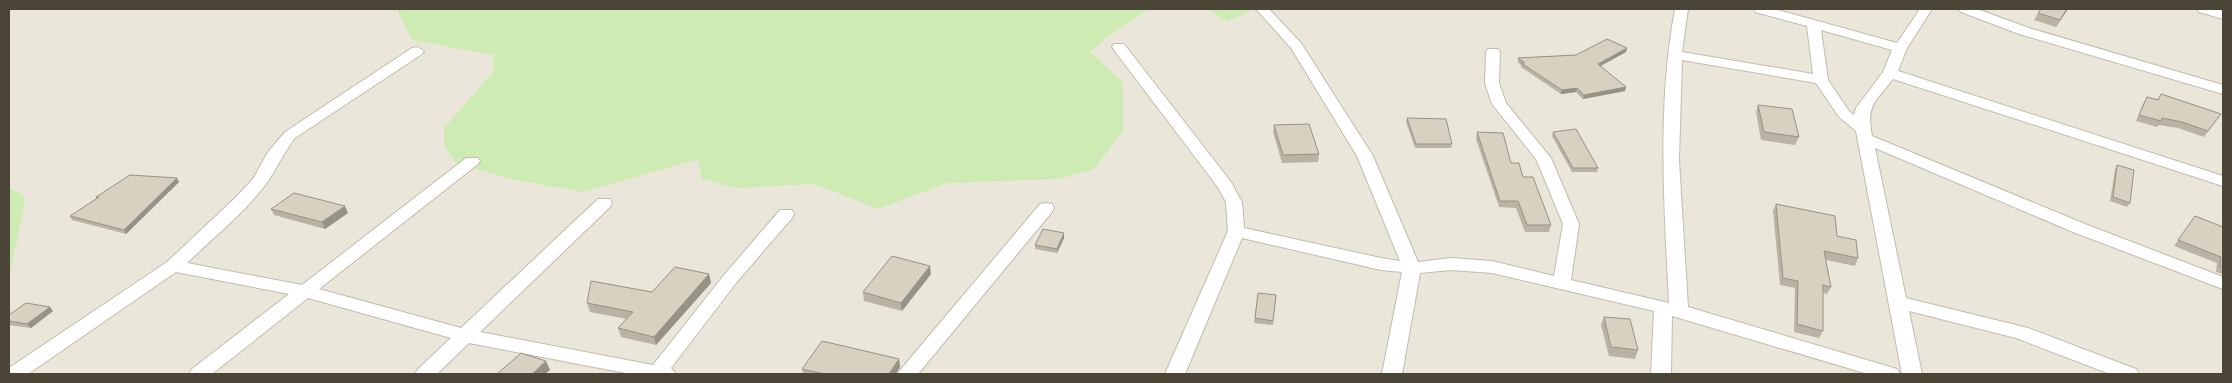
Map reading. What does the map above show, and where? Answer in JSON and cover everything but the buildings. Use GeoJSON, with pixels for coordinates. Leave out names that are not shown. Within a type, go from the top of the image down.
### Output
{"type":"FeatureCollection","features":[{"type":"Feature","properties":{"kind":"street"},"geometry":{"type":"LineString","coordinates":[[1262,9],[1296,46],[1365,156],[1412,268],[1392,374]]}},
{"type":"Feature","properties":{"kind":"street"},"geometry":{"type":"LineString","coordinates":[[1661,374],[1671,310],[1671,128],[1674,55],[1681,9]]}},
{"type":"Feature","properties":{"kind":"street"},"geometry":{"type":"LineString","coordinates":[[1760,9],[1900,48]]}},
{"type":"Feature","properties":{"kind":"street"},"geometry":{"type":"LineString","coordinates":[[1912,374],[1861,118],[1863,108],[1890,72],[1900,48],[1926,9]]}},
{"type":"Feature","properties":{"kind":"street"},"geometry":{"type":"LineString","coordinates":[[1966,9],[2024,31],[2223,90]]}},
{"type":"Feature","properties":{"kind":"street"},"geometry":{"type":"LineString","coordinates":[[2204,9],[2223,15]]}},
{"type":"Feature","properties":{"kind":"street"},"geometry":{"type":"LineString","coordinates":[[1814,25],[1821,80],[1844,114],[1865,134],[2080,228],[2223,283]]}},
{"type":"Feature","properties":{"kind":"street"},"geometry":{"type":"LineString","coordinates":[[1119,47],[1225,185],[1234,202],[1236,231],[1175,374]]}},
{"type":"Feature","properties":{"kind":"street"},"geometry":{"type":"LineString","coordinates":[[14,374],[173,266],[255,186],[276,152],[290,135],[417,50]]}},
{"type":"Feature","properties":{"kind":"street"},"geometry":{"type":"LineString","coordinates":[[1493,52],[1492,83],[1499,104],[1544,158],[1571,224],[1561,284]]}},
{"type":"Feature","properties":{"kind":"street"},"geometry":{"type":"LineString","coordinates":[[1674,55],[1821,80]]}},
{"type":"Feature","properties":{"kind":"street"},"geometry":{"type":"LineString","coordinates":[[1890,72],[2223,181]]}},
{"type":"Feature","properties":{"kind":"street"},"geometry":{"type":"LineString","coordinates":[[199,374],[472,161]]}},
{"type":"Feature","properties":{"kind":"street"},"geometry":{"type":"LineString","coordinates":[[424,374],[604,203]]}},
{"type":"Feature","properties":{"kind":"street"},"geometry":{"type":"LineString","coordinates":[[907,374],[1046,208]]}},
{"type":"Feature","properties":{"kind":"street"},"geometry":{"type":"LineString","coordinates":[[173,266],[304,291],[465,336],[660,374],[730,279],[786,214]]}},
{"type":"Feature","properties":{"kind":"street"},"geometry":{"type":"LineString","coordinates":[[1236,231],[1381,264],[1412,268],[1451,264],[1492,267],[1671,310],[1890,374]]}},
{"type":"Feature","properties":{"kind":"street"},"geometry":{"type":"LineString","coordinates":[[1899,302],[2021,334],[2129,374]]}},
{"type":"Feature","properties":{"kind":"shaded area"},"geometry":{"type":"Polygon","coordinates":[[[9,9],[2223,9],[2223,374],[9,374],[9,9]]]}},
{"type":"Feature","properties":{"kind":"green space"},"geometry":{"type":"Polygon","coordinates":[[[397,9],[1149,9],[1107,37],[1090,52],[1123,82],[1123,130],[1094,169],[1060,179],[947,183],[878,209],[815,184],[736,188],[702,179],[698,159],[583,192],[516,180],[456,163],[444,146],[444,128],[493,72],[494,55],[412,40],[397,9]]]}},
{"type":"Feature","properties":{"kind":"green space"},"geometry":{"type":"Polygon","coordinates":[[[1208,9],[1246,9],[1251,12],[1226,21],[1208,9]]]}},
{"type":"Feature","properties":{"kind":"green space"},"geometry":{"type":"Polygon","coordinates":[[[9,188],[22,194],[25,202],[9,277],[9,188]]]}}]}
